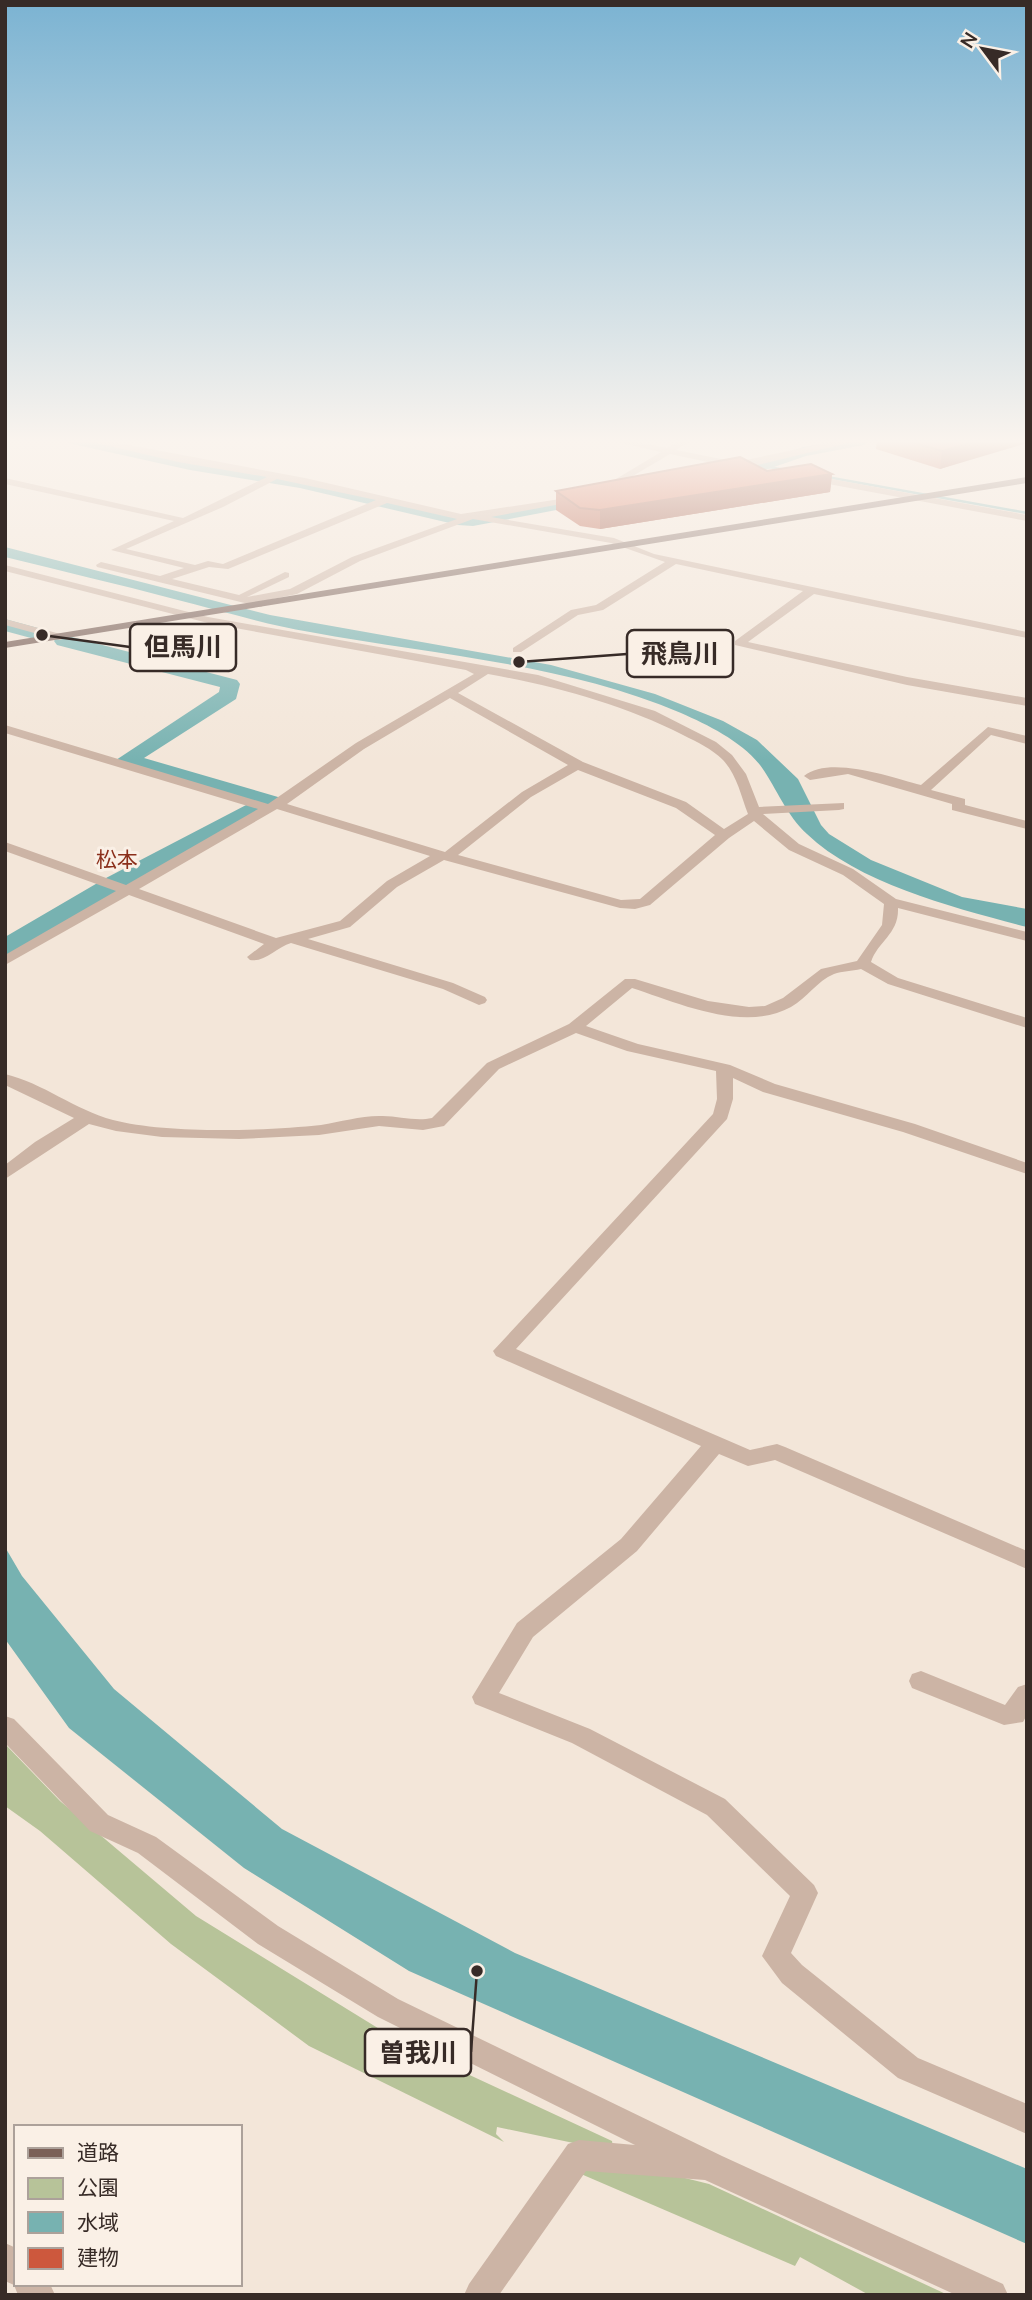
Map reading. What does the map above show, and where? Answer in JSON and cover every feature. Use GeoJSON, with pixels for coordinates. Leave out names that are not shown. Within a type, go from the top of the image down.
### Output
{"type":"FeatureCollection","features":[{"type":"Feature","properties":{"kind":"main road"},"geometry":{"type":"LineString","coordinates":[[5,645],[618,546]]}},
{"type":"Feature","properties":{"kind":"street"},"geometry":{"type":"LineString","coordinates":[[125,546],[116,550],[197,568]]}},
{"type":"Feature","properties":{"kind":"street"},"geometry":{"type":"LineString","coordinates":[[159,580],[208,564],[224,567],[269,546]]}},
{"type":"Feature","properties":{"kind":"street"},"geometry":{"type":"LineString","coordinates":[[101,565],[257,603],[293,592],[356,559],[392,546]]}},
{"type":"Feature","properties":{"kind":"street"},"geometry":{"type":"LineString","coordinates":[[630,546],[651,556],[1027,635]]}},
{"type":"Feature","properties":{"kind":"street"},"geometry":{"type":"LineString","coordinates":[[517,649],[575,612],[599,608],[674,561]]}},
{"type":"Feature","properties":{"kind":"street"},"geometry":{"type":"LineString","coordinates":[[5,568],[188,616],[324,642],[470,665],[584,691],[675,724],[712,745],[728,758],[740,774],[754,813],[794,847],[848,872],[891,902],[1027,937]]}},
{"type":"Feature","properties":{"kind":"street"},"geometry":{"type":"LineString","coordinates":[[237,598],[285,575]]}},
{"type":"Feature","properties":{"kind":"street"},"geometry":{"type":"LineString","coordinates":[[812,590],[739,643],[906,681],[1027,702]]}},
{"type":"Feature","properties":{"kind":"street"},"geometry":{"type":"LineString","coordinates":[[5,622],[60,637]]}},
{"type":"Feature","properties":{"kind":"street"},"geometry":{"type":"LineString","coordinates":[[5,961],[273,806],[360,746],[483,673],[467,667],[470,665]]}},
{"type":"Feature","properties":{"kind":"street"},"geometry":{"type":"LineString","coordinates":[[448,692],[578,765],[681,805],[724,835]]}},
{"type":"Feature","properties":{"kind":"street"},"geometry":{"type":"LineString","coordinates":[[5,729],[620,904],[635,905],[645,902],[754,813],[835,806]]}},
{"type":"Feature","properties":{"kind":"street"},"geometry":{"type":"LineString","coordinates":[[924,790],[988,731],[1027,740]]}},
{"type":"Feature","properties":{"kind":"street"},"geometry":{"type":"LineString","coordinates":[[255,957],[275,943],[345,924],[392,884],[445,856],[534,789],[556,774],[578,765]]}},
{"type":"Feature","properties":{"kind":"street"},"geometry":{"type":"LineString","coordinates":[[810,776],[848,770],[960,802],[957,807],[1027,825]]}},
{"type":"Feature","properties":{"kind":"street"},"geometry":{"type":"LineString","coordinates":[[5,846],[275,943]]}},
{"type":"Feature","properties":{"kind":"street"},"geometry":{"type":"LineString","coordinates":[[863,964],[864,957],[884,937],[893,919],[891,902]]}},
{"type":"Feature","properties":{"kind":"street"},"geometry":{"type":"LineString","coordinates":[[292,939],[449,986],[479,1000]]}},
{"type":"Feature","properties":{"kind":"street"},"geometry":{"type":"LineString","coordinates":[[5,1079],[87,1118],[116,1126],[174,1132],[239,1133],[319,1130],[379,1121],[423,1125],[438,1122],[493,1066],[575,1027],[630,982],[719,1009],[741,1012],[782,1006],[826,972],[863,964],[893,981],[1027,1023]]}},
{"type":"Feature","properties":{"kind":"street"},"geometry":{"type":"LineString","coordinates":[[575,1027],[633,1048],[724,1068],[769,1088],[909,1128],[1027,1169]]}},
{"type":"Feature","properties":{"kind":"street"},"geometry":{"type":"LineString","coordinates":[[724,1068],[725,1099],[721,1115],[503,1351],[748,1458],[777,1452],[1027,1561]]}},
{"type":"Feature","properties":{"kind":"street"},"geometry":{"type":"LineString","coordinates":[[5,1174],[41,1146],[87,1118]]}},
{"type":"Feature","properties":{"kind":"street"},"geometry":{"type":"LineString","coordinates":[[716,1443],[629,1545],[524,1630],[484,1697],[581,1736],[716,1807],[805,1893],[776,1956],[792,1974],[908,2068],[1027,2119]]}},
{"type":"Feature","properties":{"kind":"street"},"geometry":{"type":"LineString","coordinates":[[921,1681],[1004,1715],[1014,1714],[1027,1694]]}},
{"type":"Feature","properties":{"kind":"street"},"geometry":{"type":"LineString","coordinates":[[5,1726],[99,1823],[147,1845],[268,1935],[388,2008],[711,2167],[992,2295]]}},
{"type":"Feature","properties":{"kind":"street"},"geometry":{"type":"LineString","coordinates":[[480,2295],[579,2155],[711,2167]]}},
{"type":"Feature","properties":{"kind":"green space"},"geometry":{"type":"Polygon","coordinates":[[[5,1744],[60,1801],[196,1916],[407,2046],[612,2141],[613,2148],[607,2150],[497,2127],[496,2134],[504,2142],[309,2046],[171,1944],[40,1831],[5,1806],[5,1744]]]}},
{"type":"Feature","properties":{"kind":"green space"},"geometry":{"type":"Polygon","coordinates":[[[645,2168],[709,2184],[948,2295],[869,2295],[800,2257],[795,2266],[574,2171],[645,2168]]]}},
{"type":"Feature","properties":{"kind":"water"},"geometry":{"type":"Polygon","coordinates":[[[5,547],[270,615],[551,665],[655,694],[723,721],[757,740],[798,779],[821,825],[829,834],[871,860],[962,897],[1027,909],[1027,927],[941,903],[881,881],[854,867],[807,834],[787,810],[760,765],[743,748],[702,723],[636,696],[544,671],[275,625],[5,557],[5,547]]]}},
{"type":"Feature","properties":{"kind":"water"},"geometry":{"type":"Polygon","coordinates":[[[5,1547],[22,1576],[114,1689],[282,1829],[515,1953],[1027,2169],[1027,2244],[409,1971],[244,1868],[69,1728],[5,1639],[5,1547]]]}},
{"type":"Feature","properties":{"kind":"waterway"},"geometry":{"type":"LineString","coordinates":[[5,625],[42,635]]}},
{"type":"Feature","properties":{"kind":"waterway"},"geometry":{"type":"LineString","coordinates":[[5,948],[115,883],[270,802],[127,760],[229,695],[230,684],[64,641]]}},
{"type":"Feature","properties":{"kind":"place","name":"但馬川"},"geometry":{"type":"Point","coordinates":[42,635]}},
{"type":"Feature","properties":{"kind":"place","name":"飛鳥川"},"geometry":{"type":"Point","coordinates":[519,662]}},
{"type":"Feature","properties":{"kind":"place","name":"曽我川"},"geometry":{"type":"Point","coordinates":[477,1971]}},
{"type":"Feature","properties":{"kind":"district","name":"松本"},"geometry":{"type":"Point","coordinates":[117,860]}}]}
